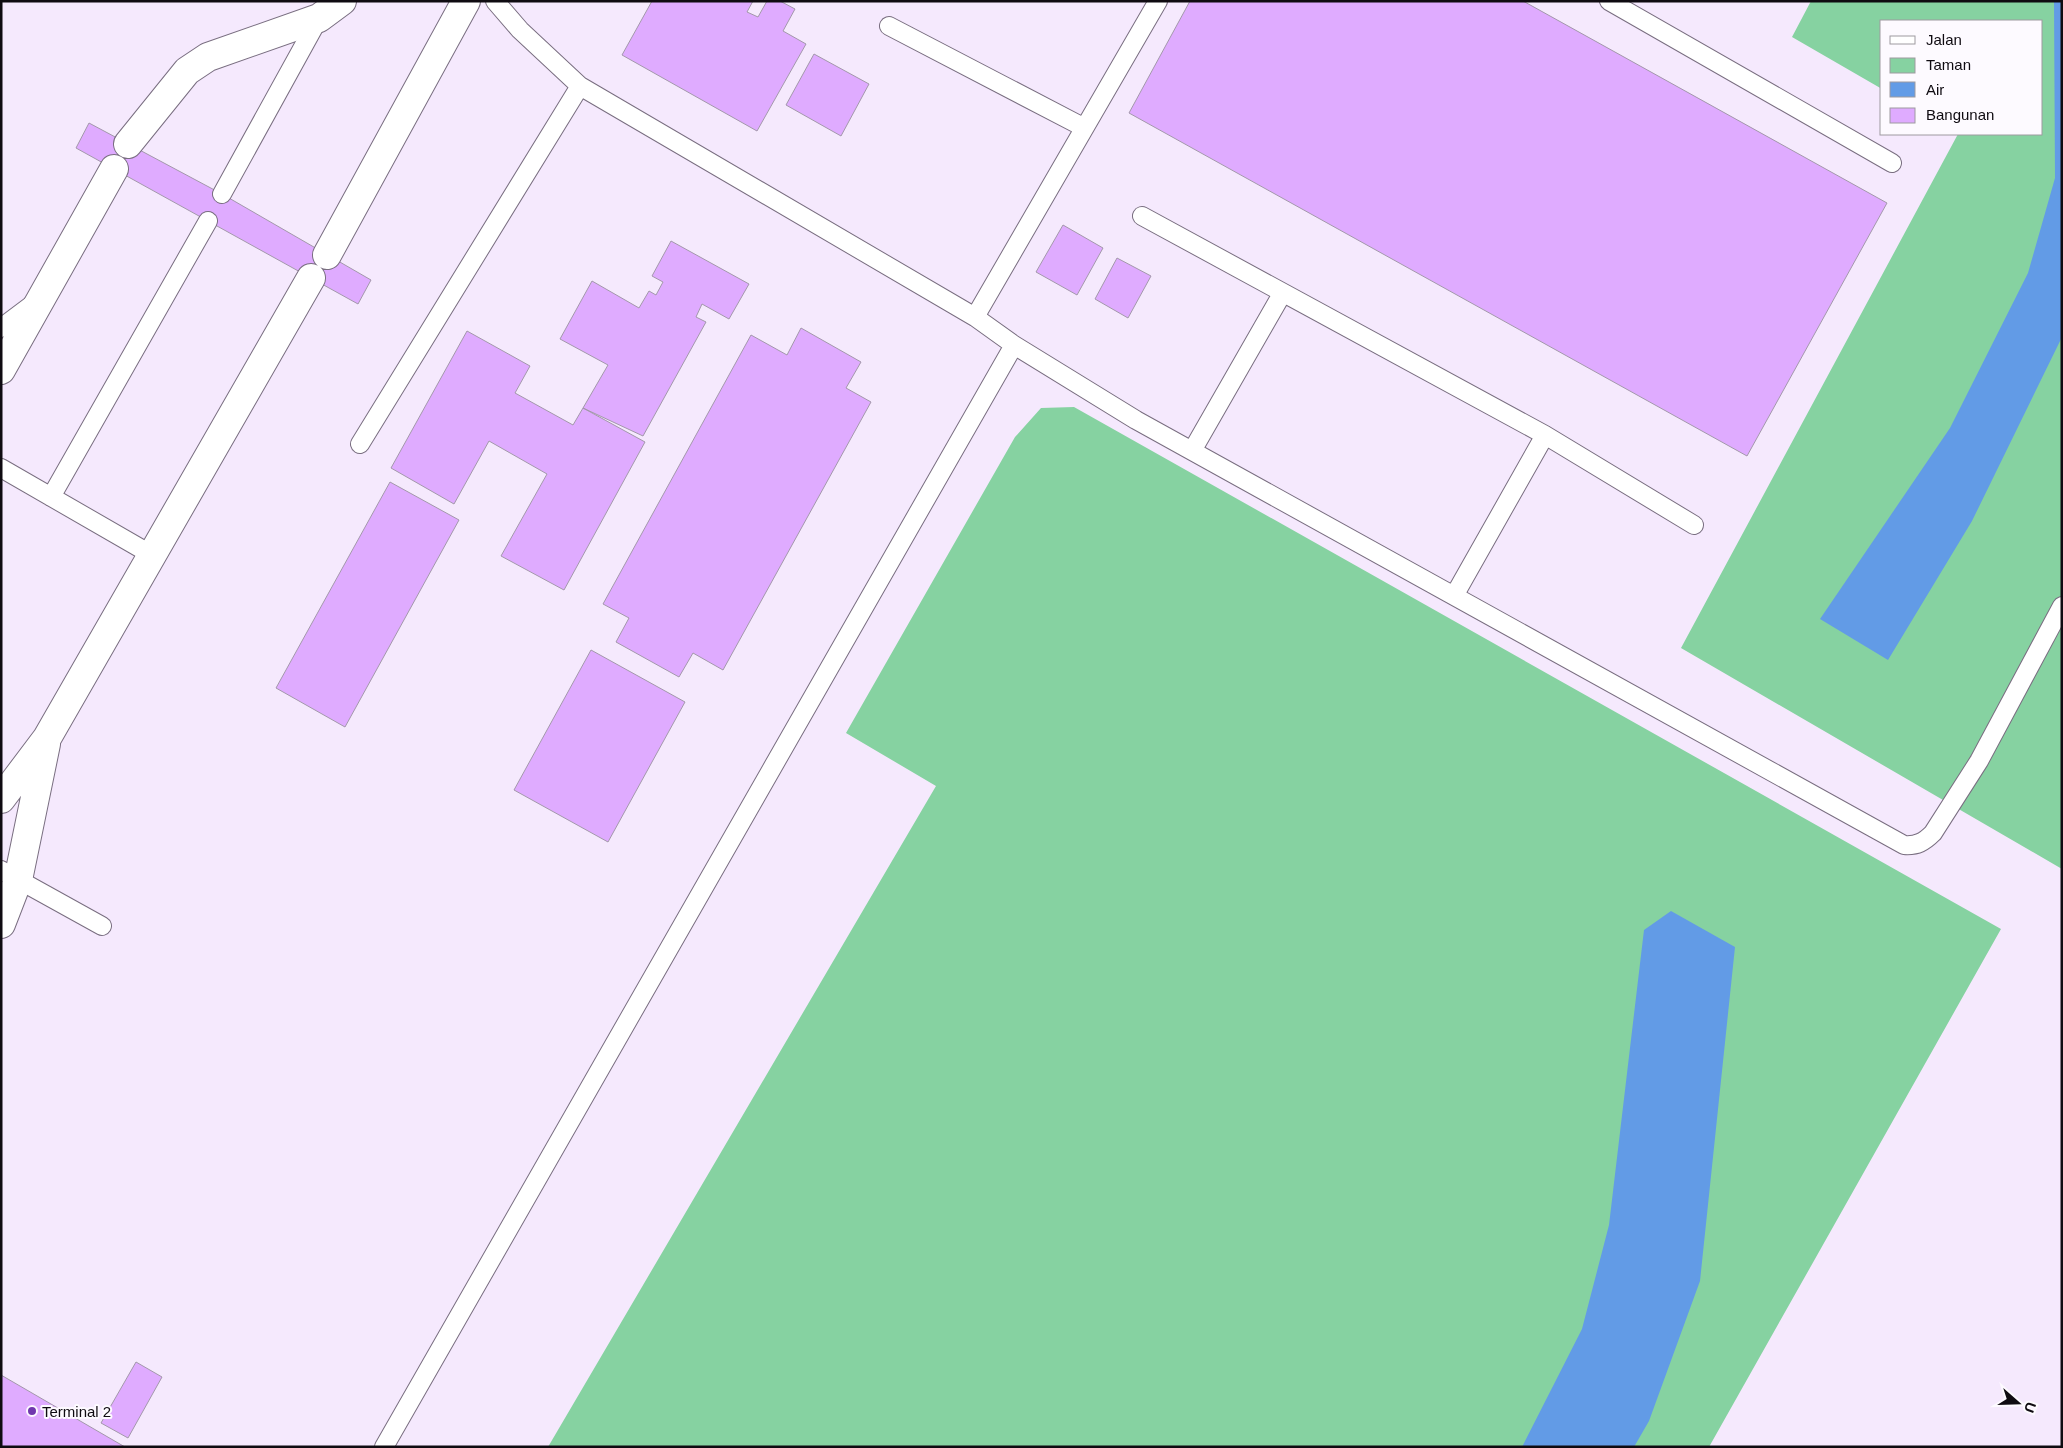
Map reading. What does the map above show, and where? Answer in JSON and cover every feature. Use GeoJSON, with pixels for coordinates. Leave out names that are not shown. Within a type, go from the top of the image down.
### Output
{"type":"FeatureCollection","features":[{"type":"Feature","properties":{"kind":"street"},"geometry":{"type":"LineString","coordinates":[[128,144],[187,72],[208,57],[319,18],[342,1]]}},
{"type":"Feature","properties":{"kind":"street"},"geometry":{"type":"LineString","coordinates":[[327,255],[466,1]]}},
{"type":"Feature","properties":{"kind":"street"},"geometry":{"type":"LineString","coordinates":[[1,370],[114,169]]}},
{"type":"Feature","properties":{"kind":"street"},"geometry":{"type":"LineString","coordinates":[[1,799],[47,738],[311,278]]}},
{"type":"Feature","properties":{"kind":"street"},"geometry":{"type":"LineString","coordinates":[[1,924],[10,875],[47,738]]}},
{"type":"Feature","properties":{"kind":"lane"},"geometry":{"type":"LineString","coordinates":[[495,1],[520,30],[580,86],[975,317],[1014,345],[1192,451],[1904,845],[1913,846],[1924,842],[1933,833],[1979,761],[2062,606]]}},
{"type":"Feature","properties":{"kind":"lane"},"geometry":{"type":"LineString","coordinates":[[975,317],[1083,127],[1158,1]]}},
{"type":"Feature","properties":{"kind":"lane"},"geometry":{"type":"LineString","coordinates":[[1609,1],[1892,163]]}},
{"type":"Feature","properties":{"kind":"lane"},"geometry":{"type":"LineString","coordinates":[[222,194],[319,18]]}},
{"type":"Feature","properties":{"kind":"lane"},"geometry":{"type":"LineString","coordinates":[[890,26],[1083,127]]}},
{"type":"Feature","properties":{"kind":"lane"},"geometry":{"type":"LineString","coordinates":[[360,444],[580,86]]}},
{"type":"Feature","properties":{"kind":"lane"},"geometry":{"type":"LineString","coordinates":[[1142,216],[1282,294],[1545,435],[1694,525]]}},
{"type":"Feature","properties":{"kind":"lane"},"geometry":{"type":"LineString","coordinates":[[52,497],[208,221]]}},
{"type":"Feature","properties":{"kind":"lane"},"geometry":{"type":"LineString","coordinates":[[1192,451],[1282,294]]}},
{"type":"Feature","properties":{"kind":"lane"},"geometry":{"type":"LineString","coordinates":[[1,328],[41,298]]}},
{"type":"Feature","properties":{"kind":"lane"},"geometry":{"type":"LineString","coordinates":[[384,1447],[1014,345]]}},
{"type":"Feature","properties":{"kind":"lane"},"geometry":{"type":"LineString","coordinates":[[1454,596],[1545,435]]}},
{"type":"Feature","properties":{"kind":"lane"},"geometry":{"type":"LineString","coordinates":[[1,468],[152,555]]}},
{"type":"Feature","properties":{"kind":"lane"},"geometry":{"type":"LineString","coordinates":[[10,875],[102,926]]}},
{"type":"Feature","properties":{"kind":"green space"},"geometry":{"type":"Polygon","coordinates":[[[1811,1],[2062,1],[2062,869],[1681,648],[1957,135],[2043,135],[2043,20],[1880,20],[1880,88],[1792,37],[1811,1]]]}},
{"type":"Feature","properties":{"kind":"green space"},"geometry":{"type":"Polygon","coordinates":[[[1074,407],[2001,929],[1709,1447],[548,1447],[936,786],[846,733],[1015,437],[1041,408],[1074,407]]]}},
{"type":"Feature","properties":{"kind":"water"},"geometry":{"type":"Polygon","coordinates":[[[2054,1],[2062,1],[2062,337],[1972,521],[1888,660],[1820,619],[1950,428],[2028,273],[2055,178],[2054,1]]]}},
{"type":"Feature","properties":{"kind":"water"},"geometry":{"type":"Polygon","coordinates":[[[1671,911],[1735,947],[1700,1281],[1649,1421],[1634,1447],[1522,1447],[1582,1329],[1609,1225],[1644,930],[1671,911]]]}},
{"type":"Feature","properties":{"kind":"building"},"geometry":{"type":"Polygon","coordinates":[[[652,1],[753,1],[747,12],[758,17],[767,1],[780,1],[795,9],[783,31],[806,44],[757,131],[622,55],[652,1]]]}},
{"type":"Feature","properties":{"kind":"building"},"geometry":{"type":"Polygon","coordinates":[[[1190,1],[1523,1],[1887,203],[1747,456],[1129,113],[1190,1]]]}},
{"type":"Feature","properties":{"kind":"building"},"geometry":{"type":"Polygon","coordinates":[[[814,54],[869,84],[841,136],[786,105],[814,54]]]}},
{"type":"Feature","properties":{"kind":"building"},"geometry":{"type":"Polygon","coordinates":[[[89,123],[222,194],[371,280],[358,304],[76,148],[89,123]]]}},
{"type":"Feature","properties":{"kind":"building"},"geometry":{"type":"Polygon","coordinates":[[[1063,225],[1103,248],[1077,295],[1036,272],[1063,225]]]}},
{"type":"Feature","properties":{"kind":"building"},"geometry":{"type":"Polygon","coordinates":[[[671,241],[749,284],[729,319],[702,304],[696,317],[706,322],[643,436],[583,408],[608,365],[560,339],[592,281],[639,308],[649,291],[656,295],[663,282],[652,276],[671,241]]]}},
{"type":"Feature","properties":{"kind":"building"},"geometry":{"type":"Polygon","coordinates":[[[1117,258],[1151,276],[1128,318],[1095,299],[1117,258]]]}},
{"type":"Feature","properties":{"kind":"building"},"geometry":{"type":"Polygon","coordinates":[[[801,328],[861,362],[846,388],[871,402],[723,670],[693,653],[679,677],[616,642],[629,618],[603,604],[751,335],[787,355],[801,328]]]}},
{"type":"Feature","properties":{"kind":"building"},"geometry":{"type":"Polygon","coordinates":[[[467,331],[530,366],[515,393],[573,425],[583,408],[645,442],[564,590],[501,556],[547,474],[489,441],[454,504],[391,468],[467,331]]]}},
{"type":"Feature","properties":{"kind":"building"},"geometry":{"type":"Polygon","coordinates":[[[390,482],[459,520],[345,727],[276,688],[390,482]]]}},
{"type":"Feature","properties":{"kind":"building"},"geometry":{"type":"Polygon","coordinates":[[[591,650],[685,702],[608,842],[514,790],[591,650]]]}},
{"type":"Feature","properties":{"kind":"building"},"geometry":{"type":"Polygon","coordinates":[[[136,1362],[162,1377],[128,1438],[101,1423],[136,1362]]]}},
{"type":"Feature","properties":{"kind":"building","name":"Terminal 2"},"geometry":{"type":"Polygon","coordinates":[[[1,1375],[125,1447],[1,1447],[1,1375]]]}},
{"type":"Feature","properties":{"kind":"place","name":"Terminal 2"},"geometry":{"type":"Point","coordinates":[32,1411]}}]}
